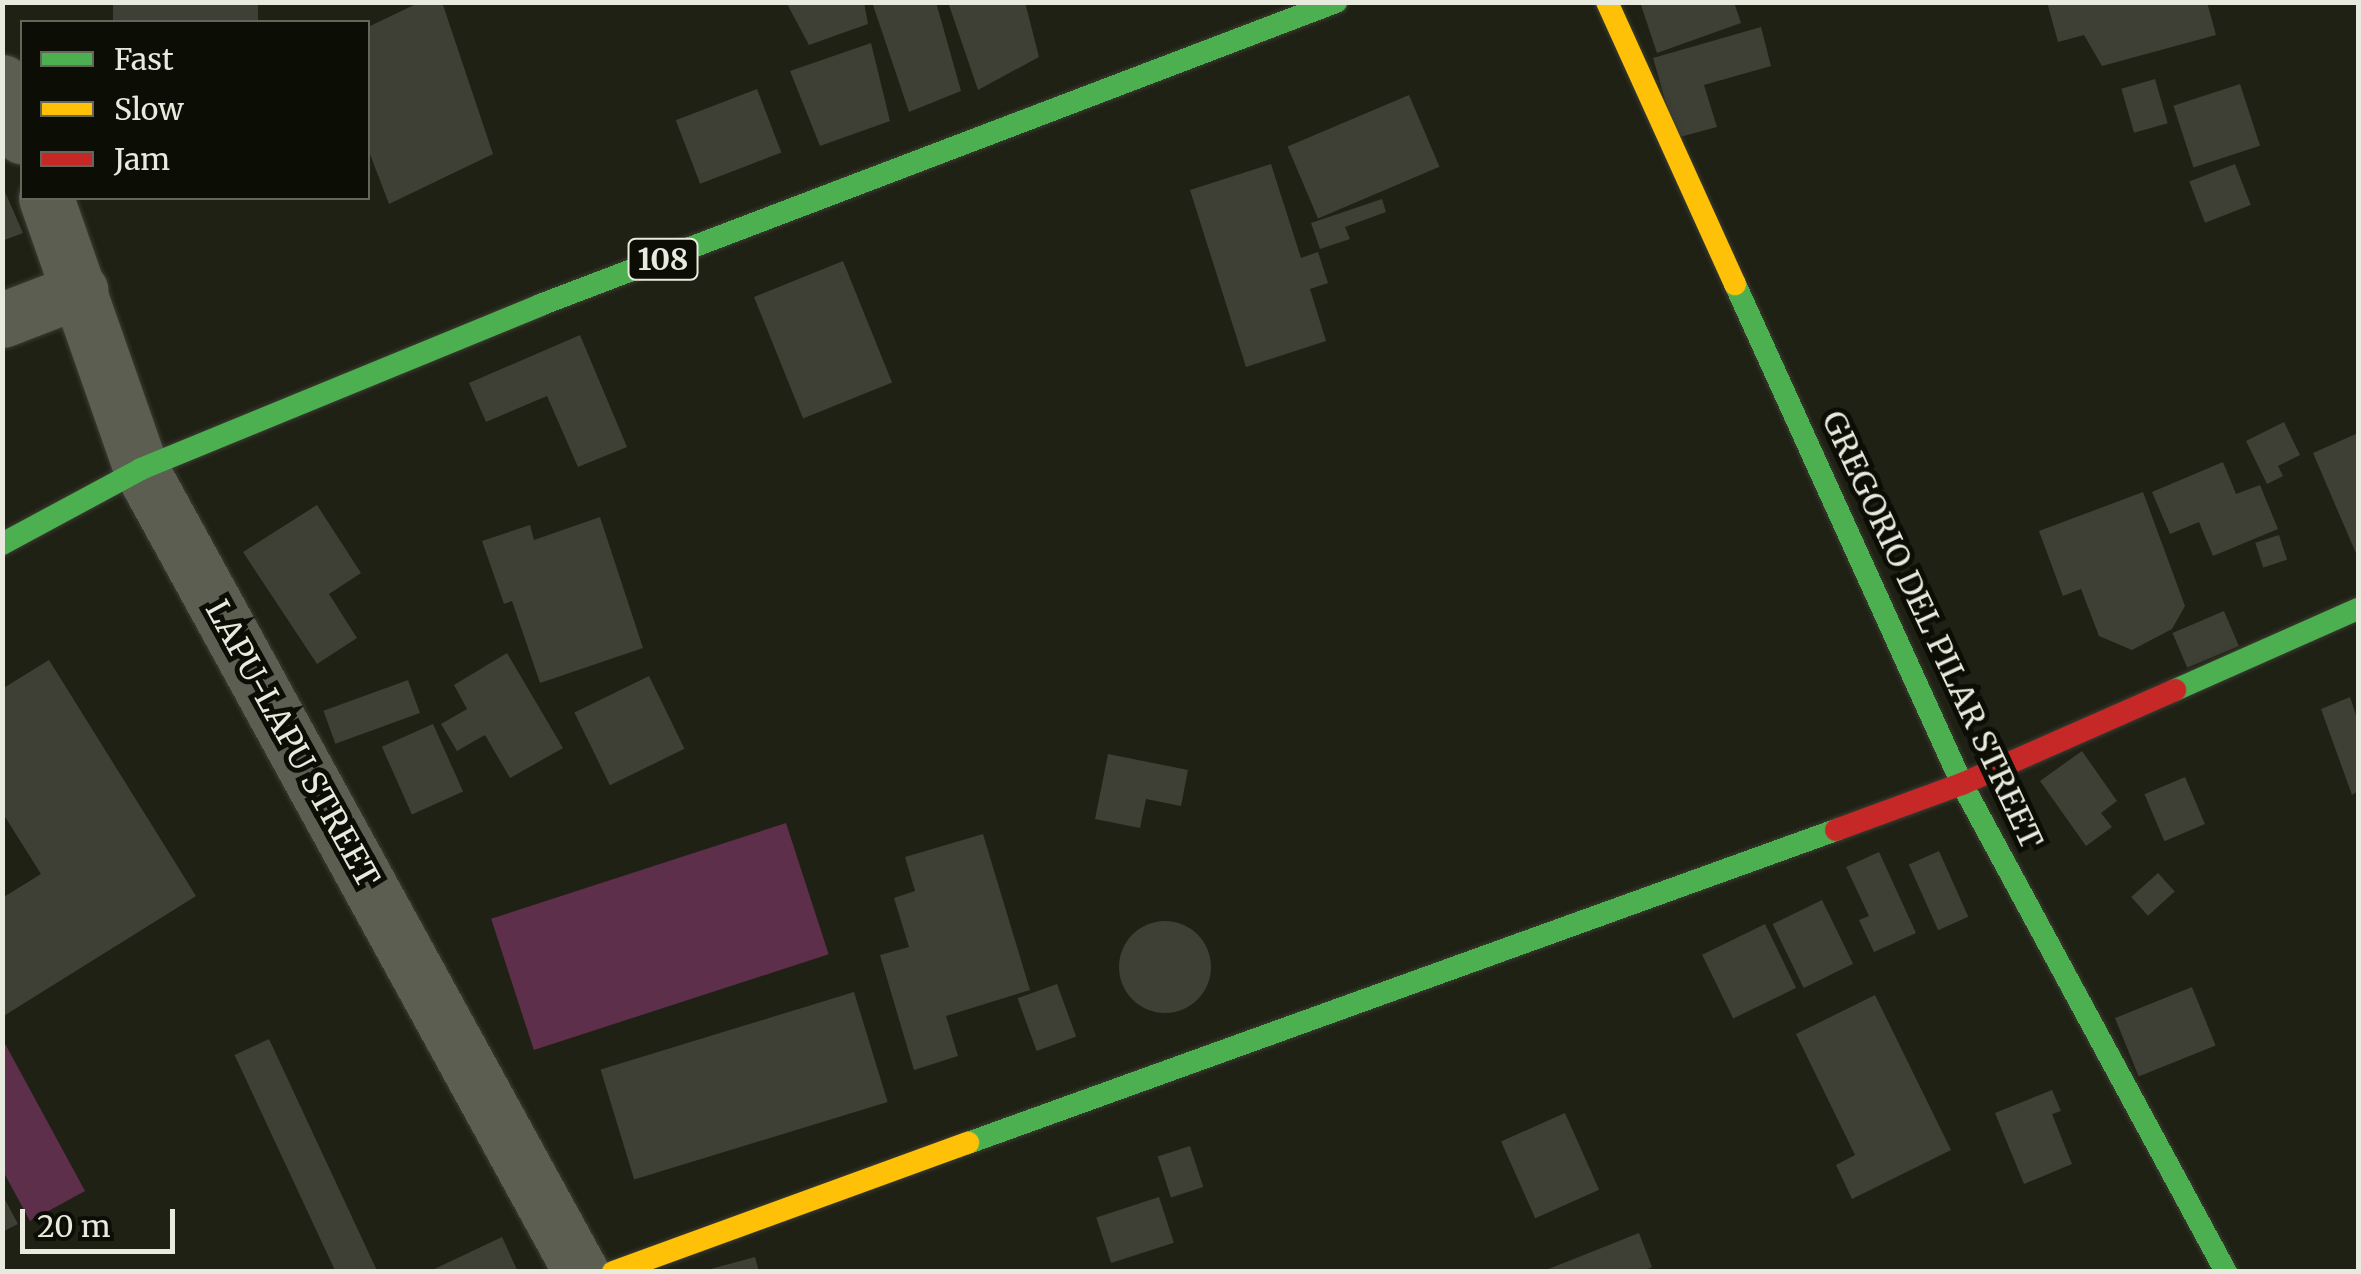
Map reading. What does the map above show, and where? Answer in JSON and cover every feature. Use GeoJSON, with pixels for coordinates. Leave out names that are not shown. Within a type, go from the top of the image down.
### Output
{"type":"FeatureCollection","features":[{"type":"Feature","properties":{"kind":"street","name":"108"},"geometry":{"type":"LineString","coordinates":[[2,544],[142,469],[540,306],[1336,2]]}},
{"type":"Feature","properties":{"kind":"street","name":"GREGORIO DEL PILAR STREET"},"geometry":{"type":"LineString","coordinates":[[1607,2],[1962,784],[2226,1272]]}},
{"type":"Feature","properties":{"kind":"street"},"geometry":{"type":"LineString","coordinates":[[2,82],[20,131]]}},
{"type":"Feature","properties":{"kind":"street","name":"LAPU-LAPU STREET"},"geometry":{"type":"LineString","coordinates":[[47,200],[142,469],[581,1272]]}},
{"type":"Feature","properties":{"kind":"street"},"geometry":{"type":"LineString","coordinates":[[2,320],[80,290]]}},
{"type":"Feature","properties":{"kind":"street"},"geometry":{"type":"LineString","coordinates":[[613,1272],[1962,784],[2358,609]]}},
{"type":"Feature","properties":{"kind":"shaded area"},"geometry":{"type":"Polygon","coordinates":[[[786,823],[829,954],[534,1050],[491,919],[786,823]]]}},
{"type":"Feature","properties":{"kind":"shaded area"},"geometry":{"type":"Polygon","coordinates":[[[3,1040],[85,1191],[30,1221],[3,1171],[3,1040]]]}},
{"type":"Feature","properties":{"kind":"building"},"geometry":{"type":"Polygon","coordinates":[[[113,2],[258,2],[258,20],[113,20],[113,2]]]}},
{"type":"Feature","properties":{"kind":"building"},"geometry":{"type":"Polygon","coordinates":[[[420,2],[442,2],[493,154],[389,204],[370,154],[370,26],[420,2]]]}},
{"type":"Feature","properties":{"kind":"building"},"geometry":{"type":"Polygon","coordinates":[[[786,2],[864,2],[868,24],[809,45],[786,2]]]}},
{"type":"Feature","properties":{"kind":"building"},"geometry":{"type":"Polygon","coordinates":[[[872,2],[936,2],[961,91],[909,112],[872,2]]]}},
{"type":"Feature","properties":{"kind":"building"},"geometry":{"type":"Polygon","coordinates":[[[1025,2],[1039,57],[978,90],[949,5],[1025,2]]]}},
{"type":"Feature","properties":{"kind":"building"},"geometry":{"type":"Polygon","coordinates":[[[1640,2],[1734,2],[1741,23],[1657,53],[1640,2]]]}},
{"type":"Feature","properties":{"kind":"building"},"geometry":{"type":"Polygon","coordinates":[[[2047,2],[2207,2],[2216,35],[2102,66],[2084,35],[2058,42],[2047,2]]]}},
{"type":"Feature","properties":{"kind":"building"},"geometry":{"type":"Polygon","coordinates":[[[1761,27],[1771,66],[1704,85],[1717,127],[1676,138],[1653,58],[1761,27]]]}},
{"type":"Feature","properties":{"kind":"building"},"geometry":{"type":"Polygon","coordinates":[[[871,43],[890,121],[820,146],[790,71],[871,43]]]}},
{"type":"Feature","properties":{"kind":"building"},"geometry":{"type":"Polygon","coordinates":[[[2155,79],[2168,123],[2134,133],[2121,89],[2155,79]]]}},
{"type":"Feature","properties":{"kind":"building"},"geometry":{"type":"Polygon","coordinates":[[[2240,84],[2260,146],[2194,167],[2173,106],[2240,84]]]}},
{"type":"Feature","properties":{"kind":"building"},"geometry":{"type":"Polygon","coordinates":[[[757,89],[781,152],[700,184],[676,120],[757,89]]]}},
{"type":"Feature","properties":{"kind":"building"},"geometry":{"type":"Polygon","coordinates":[[[1409,95],[1439,167],[1318,218],[1287,147],[1409,95]]]}},
{"type":"Feature","properties":{"kind":"building"},"geometry":{"type":"Polygon","coordinates":[[[1271,164],[1301,258],[1318,252],[1328,283],[1310,289],[1326,341],[1246,367],[1190,190],[1271,164]]]}},
{"type":"Feature","properties":{"kind":"building"},"geometry":{"type":"Polygon","coordinates":[[[2235,164],[2251,205],[2205,223],[2189,182],[2235,164]]]}},
{"type":"Feature","properties":{"kind":"building"},"geometry":{"type":"Polygon","coordinates":[[[2,185],[23,233],[2,241],[2,185]]]}},
{"type":"Feature","properties":{"kind":"building"},"geometry":{"type":"Polygon","coordinates":[[[1382,199],[1386,212],[1345,227],[1350,239],[1320,249],[1311,223],[1382,199]]]}},
{"type":"Feature","properties":{"kind":"building"},"geometry":{"type":"Polygon","coordinates":[[[843,261],[892,382],[803,418],[754,297],[843,261]]]}},
{"type":"Feature","properties":{"kind":"building"},"geometry":{"type":"Polygon","coordinates":[[[580,335],[627,447],[578,467],[547,396],[486,422],[469,383],[580,335]]]}},
{"type":"Feature","properties":{"kind":"building"},"geometry":{"type":"Polygon","coordinates":[[[2284,422],[2300,455],[2278,466],[2283,476],[2267,484],[2246,441],[2284,422]]]}},
{"type":"Feature","properties":{"kind":"building"},"geometry":{"type":"Polygon","coordinates":[[[2358,433],[2358,558],[2313,453],[2358,433]]]}},
{"type":"Feature","properties":{"kind":"building"},"geometry":{"type":"Polygon","coordinates":[[[2223,462],[2236,494],[2260,485],[2278,529],[2213,556],[2199,522],[2170,534],[2152,492],[2223,462]]]}},
{"type":"Feature","properties":{"kind":"building"},"geometry":{"type":"Polygon","coordinates":[[[2143,492],[2185,606],[2172,629],[2132,650],[2099,636],[2081,589],[2063,596],[2039,531],[2143,492]]]}},
{"type":"Feature","properties":{"kind":"building"},"geometry":{"type":"Polygon","coordinates":[[[317,505],[361,573],[329,594],[357,638],[317,664],[243,552],[317,505]]]}},
{"type":"Feature","properties":{"kind":"building"},"geometry":{"type":"Polygon","coordinates":[[[600,517],[643,648],[540,683],[512,601],[504,604],[482,541],[530,525],[534,540],[600,517]]]}},
{"type":"Feature","properties":{"kind":"building"},"geometry":{"type":"Polygon","coordinates":[[[2279,535],[2287,560],[2263,567],[2255,543],[2279,535]]]}},
{"type":"Feature","properties":{"kind":"building"},"geometry":{"type":"Polygon","coordinates":[[[2224,611],[2239,646],[2187,668],[2172,633],[2224,611]]]}},
{"type":"Feature","properties":{"kind":"building"},"geometry":{"type":"Polygon","coordinates":[[[507,653],[563,748],[510,778],[485,735],[457,751],[441,724],[467,709],[454,685],[507,653]]]}},
{"type":"Feature","properties":{"kind":"building"},"geometry":{"type":"Polygon","coordinates":[[[49,660],[196,896],[2,1017],[2,898],[41,874],[2,812],[2,689],[49,660]]]}},
{"type":"Feature","properties":{"kind":"building"},"geometry":{"type":"Polygon","coordinates":[[[649,676],[685,749],[610,785],[574,712],[649,676]]]}},
{"type":"Feature","properties":{"kind":"building"},"geometry":{"type":"Polygon","coordinates":[[[408,680],[420,713],[335,744],[323,711],[408,680]]]}},
{"type":"Feature","properties":{"kind":"building"},"geometry":{"type":"Polygon","coordinates":[[[2350,697],[2358,721],[2358,791],[2352,795],[2321,709],[2350,697]]]}},
{"type":"Feature","properties":{"kind":"building"},"geometry":{"type":"Polygon","coordinates":[[[433,724],[463,792],[412,814],[382,747],[433,724]]]}},
{"type":"Feature","properties":{"kind":"building"},"geometry":{"type":"Polygon","coordinates":[[[2082,751],[2117,801],[2101,813],[2112,827],[2086,846],[2040,781],[2082,751]]]}},
{"type":"Feature","properties":{"kind":"building"},"geometry":{"type":"Polygon","coordinates":[[[1108,754],[1188,770],[1181,806],[1146,799],[1140,828],[1095,819],[1108,754]]]}},
{"type":"Feature","properties":{"kind":"building"},"geometry":{"type":"Polygon","coordinates":[[[2185,777],[2205,824],[2164,841],[2144,794],[2185,777]]]}},
{"type":"Feature","properties":{"kind":"building"},"geometry":{"type":"Polygon","coordinates":[[[983,834],[1030,990],[946,1016],[958,1056],[914,1070],[880,955],[909,947],[894,898],[915,891],[905,857],[983,834]]]}},
{"type":"Feature","properties":{"kind":"building"},"geometry":{"type":"Polygon","coordinates":[[[1939,851],[1968,917],[1938,930],[1909,864],[1939,851]]]}},
{"type":"Feature","properties":{"kind":"building"},"geometry":{"type":"Polygon","coordinates":[[[1879,852],[1916,933],[1874,952],[1859,920],[1869,916],[1846,867],[1879,852]]]}},
{"type":"Feature","properties":{"kind":"building"},"geometry":{"type":"Polygon","coordinates":[[[2158,873],[2175,892],[2148,916],[2131,897],[2158,873]]]}},
{"type":"Feature","properties":{"kind":"building"},"geometry":{"type":"Polygon","coordinates":[[[1822,900],[1853,964],[1804,988],[1773,924],[1822,900]]]}},
{"type":"Feature","properties":{"kind":"building"},"geometry":{"type":"Polygon","coordinates":[[[1165,921],[1183,925],[1197,935],[1207,949],[1211,967],[1207,985],[1197,999],[1183,1009],[1165,1013],[1147,1009],[1133,999],[1123,985],[1119,967],[1123,949],[1133,935],[1147,925],[1165,921]]]}},
{"type":"Feature","properties":{"kind":"building"},"geometry":{"type":"Polygon","coordinates":[[[1765,924],[1796,988],[1733,1019],[1702,955],[1765,924]]]}},
{"type":"Feature","properties":{"kind":"building"},"geometry":{"type":"Polygon","coordinates":[[[1057,984],[1076,1037],[1037,1051],[1018,998],[1057,984]]]}},
{"type":"Feature","properties":{"kind":"building"},"geometry":{"type":"Polygon","coordinates":[[[2192,987],[2216,1045],[2139,1077],[2115,1018],[2192,987]]]}},
{"type":"Feature","properties":{"kind":"building"},"geometry":{"type":"Polygon","coordinates":[[[854,992],[888,1102],[634,1179],[601,1069],[854,992]]]}},
{"type":"Feature","properties":{"kind":"building"},"geometry":{"type":"Polygon","coordinates":[[[1875,995],[1951,1150],[1852,1199],[1836,1165],[1855,1155],[1796,1034],[1875,995]]]}},
{"type":"Feature","properties":{"kind":"building"},"geometry":{"type":"Polygon","coordinates":[[[269,1039],[378,1272],[336,1272],[235,1055],[269,1039]]]}},
{"type":"Feature","properties":{"kind":"building"},"geometry":{"type":"Polygon","coordinates":[[[2052,1090],[2061,1111],[2052,1114],[2072,1164],[2024,1184],[1995,1113],[2052,1090]]]}},
{"type":"Feature","properties":{"kind":"building"},"geometry":{"type":"Polygon","coordinates":[[[1565,1113],[1599,1190],[1535,1218],[1501,1141],[1565,1113]]]}},
{"type":"Feature","properties":{"kind":"building"},"geometry":{"type":"Polygon","coordinates":[[[1190,1146],[1203,1187],[1171,1197],[1158,1157],[1190,1146]]]}},
{"type":"Feature","properties":{"kind":"building"},"geometry":{"type":"Polygon","coordinates":[[[2,1194],[18,1224],[2,1232],[2,1194]]]}},
{"type":"Feature","properties":{"kind":"building"},"geometry":{"type":"Polygon","coordinates":[[[1159,1197],[1174,1243],[1111,1263],[1096,1217],[1159,1197]]]}},
{"type":"Feature","properties":{"kind":"building"},"geometry":{"type":"Polygon","coordinates":[[[1639,1233],[1652,1267],[1641,1272],[1541,1272],[1639,1233]]]}},
{"type":"Feature","properties":{"kind":"building"},"geometry":{"type":"Polygon","coordinates":[[[502,1237],[518,1272],[428,1272],[502,1237]]]}},
{"type":"Feature","properties":{"kind":"building"},"geometry":{"type":"Polygon","coordinates":[[[755,1257],[759,1272],[707,1272],[707,1270],[755,1257]]]}},
{"type":"Feature","properties":{"kind":"traffic: fast"},"geometry":{"type":"LineString","coordinates":[[2,544],[141,469],[540,305],[1336,2]]}},
{"type":"Feature","properties":{"kind":"traffic: fast"},"geometry":{"type":"LineString","coordinates":[[1735,284],[1962,784],[2226,1272]]}},
{"type":"Feature","properties":{"kind":"traffic: fast"},"geometry":{"type":"LineString","coordinates":[[2175,690],[2358,609]]}},
{"type":"Feature","properties":{"kind":"traffic: fast"},"geometry":{"type":"LineString","coordinates":[[968,1143],[1836,830]]}},
{"type":"Feature","properties":{"kind":"traffic: slow"},"geometry":{"type":"LineString","coordinates":[[1607,2],[1735,284]]}},
{"type":"Feature","properties":{"kind":"traffic: slow"},"geometry":{"type":"LineString","coordinates":[[613,1272],[968,1143]]}},
{"type":"Feature","properties":{"kind":"traffic: jam"},"geometry":{"type":"LineString","coordinates":[[1836,830],[1962,784],[2175,690]]}}]}
